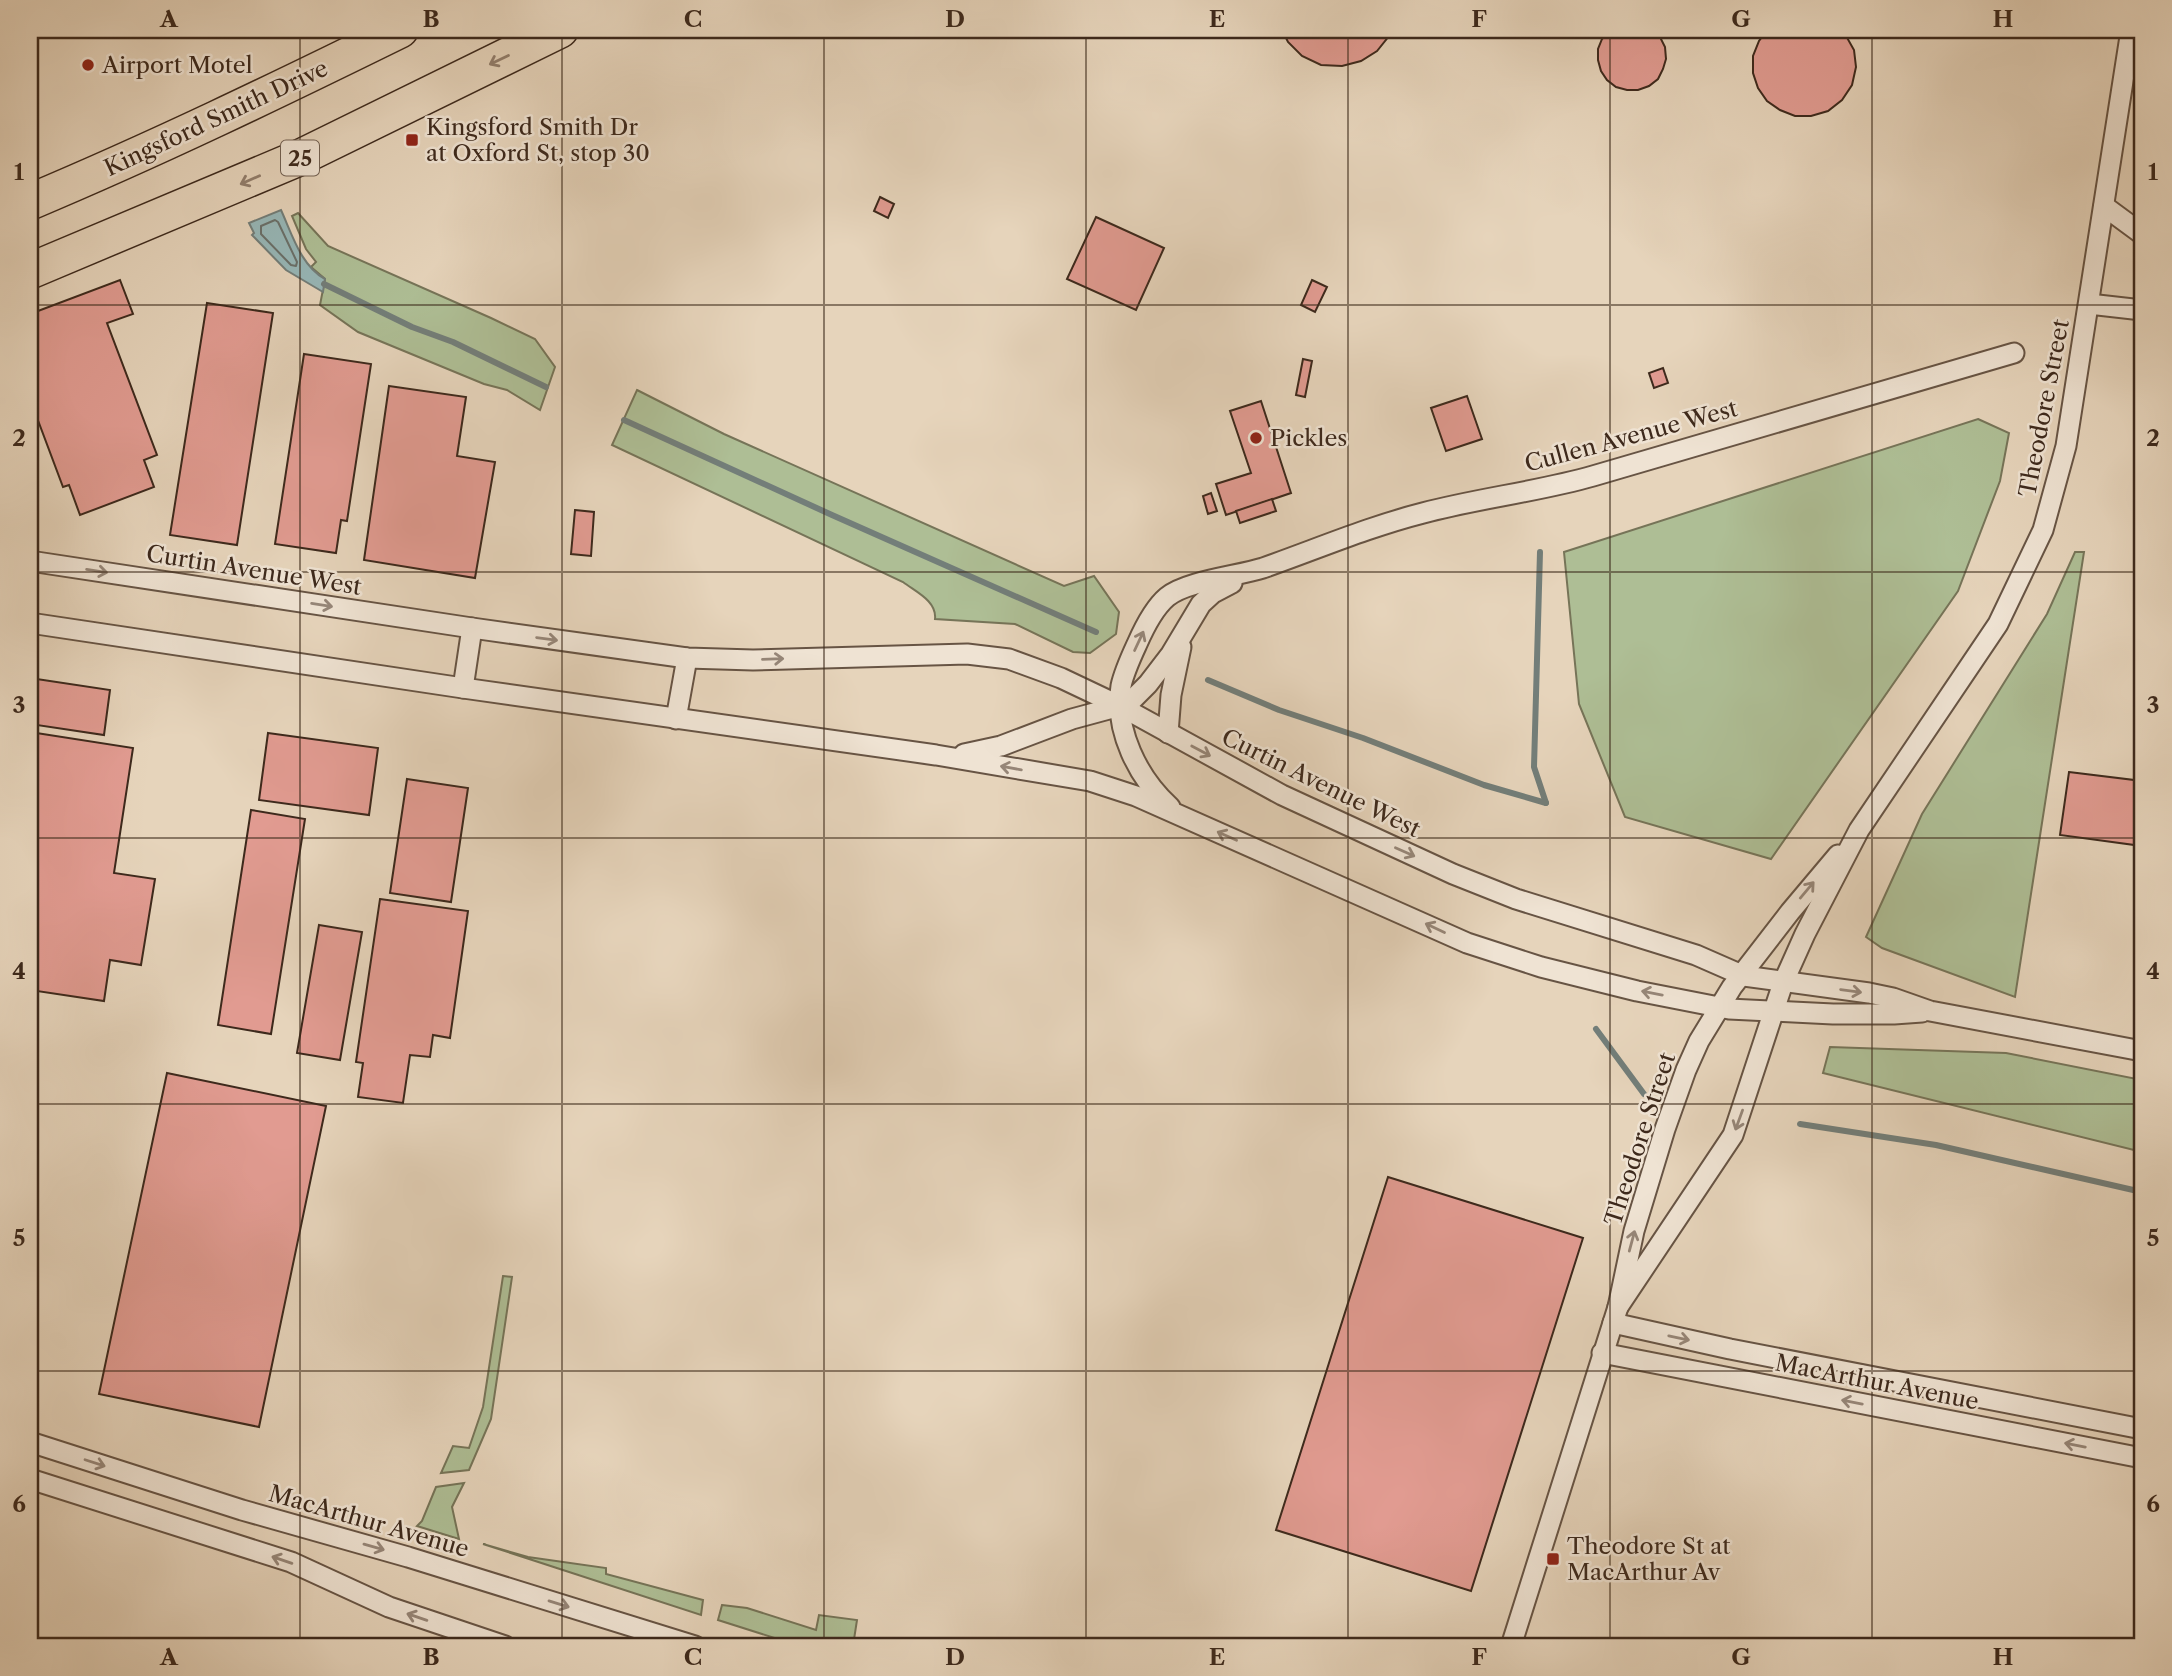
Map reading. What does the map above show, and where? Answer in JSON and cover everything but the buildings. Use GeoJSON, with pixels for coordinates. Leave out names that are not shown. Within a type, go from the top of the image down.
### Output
{"type":"FeatureCollection","features":[{"type":"Feature","properties":{"kind":"highway","name":"Kingsford Smith Drive"},"geometry":{"type":"LineString","coordinates":[[30,202],[226,116],[400,30]]}},
{"type":"Feature","properties":{"kind":"highway","name":"25"},"geometry":{"type":"LineString","coordinates":[[30,271],[301,157],[560,30]]}},
{"type":"Feature","properties":{"kind":"street","name":"Theodore Street"},"geometry":{"type":"LineString","coordinates":[[1511,1646],[1615,1315],[1634,1231],[1672,1109],[1699,1041],[1741,975],[1859,830],[1998,624],[2043,530],[2066,446],[2132,30]]}},
{"type":"Feature","properties":{"kind":"street"},"geometry":{"type":"LineString","coordinates":[[2104,206],[2142,234]]}},
{"type":"Feature","properties":{"kind":"street"},"geometry":{"type":"LineString","coordinates":[[2089,304],[2142,310]]}},
{"type":"Feature","properties":{"kind":"street","name":"Cullen Avenue West"},"geometry":{"type":"LineString","coordinates":[[1184,818],[1160,798],[1138,767],[1127,739],[1120,706],[1122,682],[1131,657],[1151,618],[1167,597],[1191,586],[1261,568],[1390,522],[1464,503],[1590,477],[2014,353]]}},
{"type":"Feature","properties":{"kind":"street","name":"Curtin Avenue West"},"geometry":{"type":"LineString","coordinates":[[30,561],[687,658],[753,660],[951,654],[1003,657],[1045,671],[1120,706],[1282,795],[1453,874],[1516,899],[1696,955],[1741,975],[1869,993],[1930,1011],[2142,1051]]}},
{"type":"Feature","properties":{"kind":"street","name":"Cullen Avenue West"},"geometry":{"type":"LineString","coordinates":[[936,755],[988,750],[1072,719],[1120,706],[1135,698],[1171,654],[1200,604],[1229,584],[1261,568]]}},
{"type":"Feature","properties":{"kind":"street","name":"Curtin Avenue West"},"geometry":{"type":"LineString","coordinates":[[30,623],[936,755],[1112,787],[1467,943],[1587,979],[1719,1007],[1773,1013],[1894,1014],[1930,1011]]}},
{"type":"Feature","properties":{"kind":"street"},"geometry":{"type":"LineString","coordinates":[[1168,733],[1176,661],[1189,626]]}},
{"type":"Feature","properties":{"kind":"street"},"geometry":{"type":"LineString","coordinates":[[463,688],[472,628]]}},
{"type":"Feature","properties":{"kind":"street"},"geometry":{"type":"LineString","coordinates":[[677,719],[687,658]]}},
{"type":"Feature","properties":{"kind":"street","name":"Theodore Street"},"geometry":{"type":"LineString","coordinates":[[1615,1315],[1733,1135],[1783,983],[1859,830]]}},
{"type":"Feature","properties":{"kind":"street","name":"MacArthur Avenue"},"geometry":{"type":"LineString","coordinates":[[1615,1315],[1730,1349],[2142,1429]]}},
{"type":"Feature","properties":{"kind":"street","name":"MacArthur Avenue"},"geometry":{"type":"LineString","coordinates":[[1602,1353],[2142,1458]]}},
{"type":"Feature","properties":{"kind":"street","name":"MacArthur Avenue"},"geometry":{"type":"LineString","coordinates":[[30,1442],[242,1510],[408,1557],[695,1646]]}},
{"type":"Feature","properties":{"kind":"street"},"geometry":{"type":"LineString","coordinates":[[30,1479],[291,1562],[389,1607],[505,1646]]}},
{"type":"Feature","properties":{"kind":"green space"},"geometry":{"type":"Polygon","coordinates":[[[298,213],[328,246],[535,339],[555,367],[540,410],[507,390],[484,384],[358,332],[320,305],[325,279],[311,267],[316,262],[306,249],[292,216],[298,213]]]}},
{"type":"Feature","properties":{"kind":"green space"},"geometry":{"type":"Polygon","coordinates":[[[637,390],[724,434],[1064,586],[1094,576],[1119,612],[1116,634],[1090,653],[1073,652],[1015,624],[935,619],[933,607],[929,602],[903,582],[612,445],[637,390]]]}},
{"type":"Feature","properties":{"kind":"green space"},"geometry":{"type":"Polygon","coordinates":[[[1978,419],[2009,433],[2000,481],[1958,591],[1771,859],[1625,817],[1579,704],[1564,552],[1978,419]]]}},
{"type":"Feature","properties":{"kind":"green space"},"geometry":{"type":"Polygon","coordinates":[[[2075,552],[2084,552],[2015,997],[1882,948],[1866,937],[1922,814],[2047,614],[2075,552]]]}},
{"type":"Feature","properties":{"kind":"green space"},"geometry":{"type":"Polygon","coordinates":[[[1830,1047],[2006,1053],[2142,1080],[2142,1152],[1823,1073],[1830,1047]]]}},
{"type":"Feature","properties":{"kind":"green space"},"geometry":{"type":"Polygon","coordinates":[[[503,1276],[512,1277],[491,1419],[469,1470],[441,1473],[453,1446],[469,1448],[483,1407],[503,1276]]]}},
{"type":"Feature","properties":{"kind":"green space"},"geometry":{"type":"Polygon","coordinates":[[[464,1483],[452,1507],[459,1539],[417,1526],[422,1521],[436,1487],[464,1483]]]}},
{"type":"Feature","properties":{"kind":"green space"},"geometry":{"type":"Polygon","coordinates":[[[483,1544],[528,1557],[606,1568],[606,1574],[703,1600],[701,1615],[483,1544]]]}},
{"type":"Feature","properties":{"kind":"green space"},"geometry":{"type":"Polygon","coordinates":[[[722,1605],[747,1608],[816,1630],[819,1615],[857,1620],[853,1646],[800,1646],[718,1620],[722,1605]]]}},
{"type":"Feature","properties":{"kind":"water"},"geometry":{"type":"Polygon","coordinates":[[[281,210],[303,258],[325,279],[323,292],[286,270],[252,235],[254,233],[249,223],[281,210]]]}},
{"type":"Feature","properties":{"kind":"waterway"},"geometry":{"type":"LineString","coordinates":[[324,284],[546,387]]}},
{"type":"Feature","properties":{"kind":"waterway"},"geometry":{"type":"LineString","coordinates":[[624,420],[1096,632]]}},
{"type":"Feature","properties":{"kind":"waterway"},"geometry":{"type":"LineString","coordinates":[[1540,552],[1534,767],[1546,803]]}},
{"type":"Feature","properties":{"kind":"waterway"},"geometry":{"type":"LineString","coordinates":[[1208,680],[1279,710],[1363,738],[1484,785],[1546,803]]}},
{"type":"Feature","properties":{"kind":"waterway"},"geometry":{"type":"LineString","coordinates":[[1596,1029],[1644,1094]]}},
{"type":"Feature","properties":{"kind":"waterway"},"geometry":{"type":"LineString","coordinates":[[1800,1124],[1936,1145],[2142,1192]]}},
{"type":"Feature","properties":{"kind":"place","name":"Airport Motel"},"geometry":{"type":"Point","coordinates":[88,65]}},
{"type":"Feature","properties":{"kind":"place","name":"Kingsford Smith Dr at Oxford St, stop 30"},"geometry":{"type":"Point","coordinates":[412,140]}},
{"type":"Feature","properties":{"kind":"place","name":"Pickles"},"geometry":{"type":"Point","coordinates":[1256,438]}},
{"type":"Feature","properties":{"kind":"place","name":"Theodore St at MacArthur Av"},"geometry":{"type":"Point","coordinates":[1553,1559]}}]}
